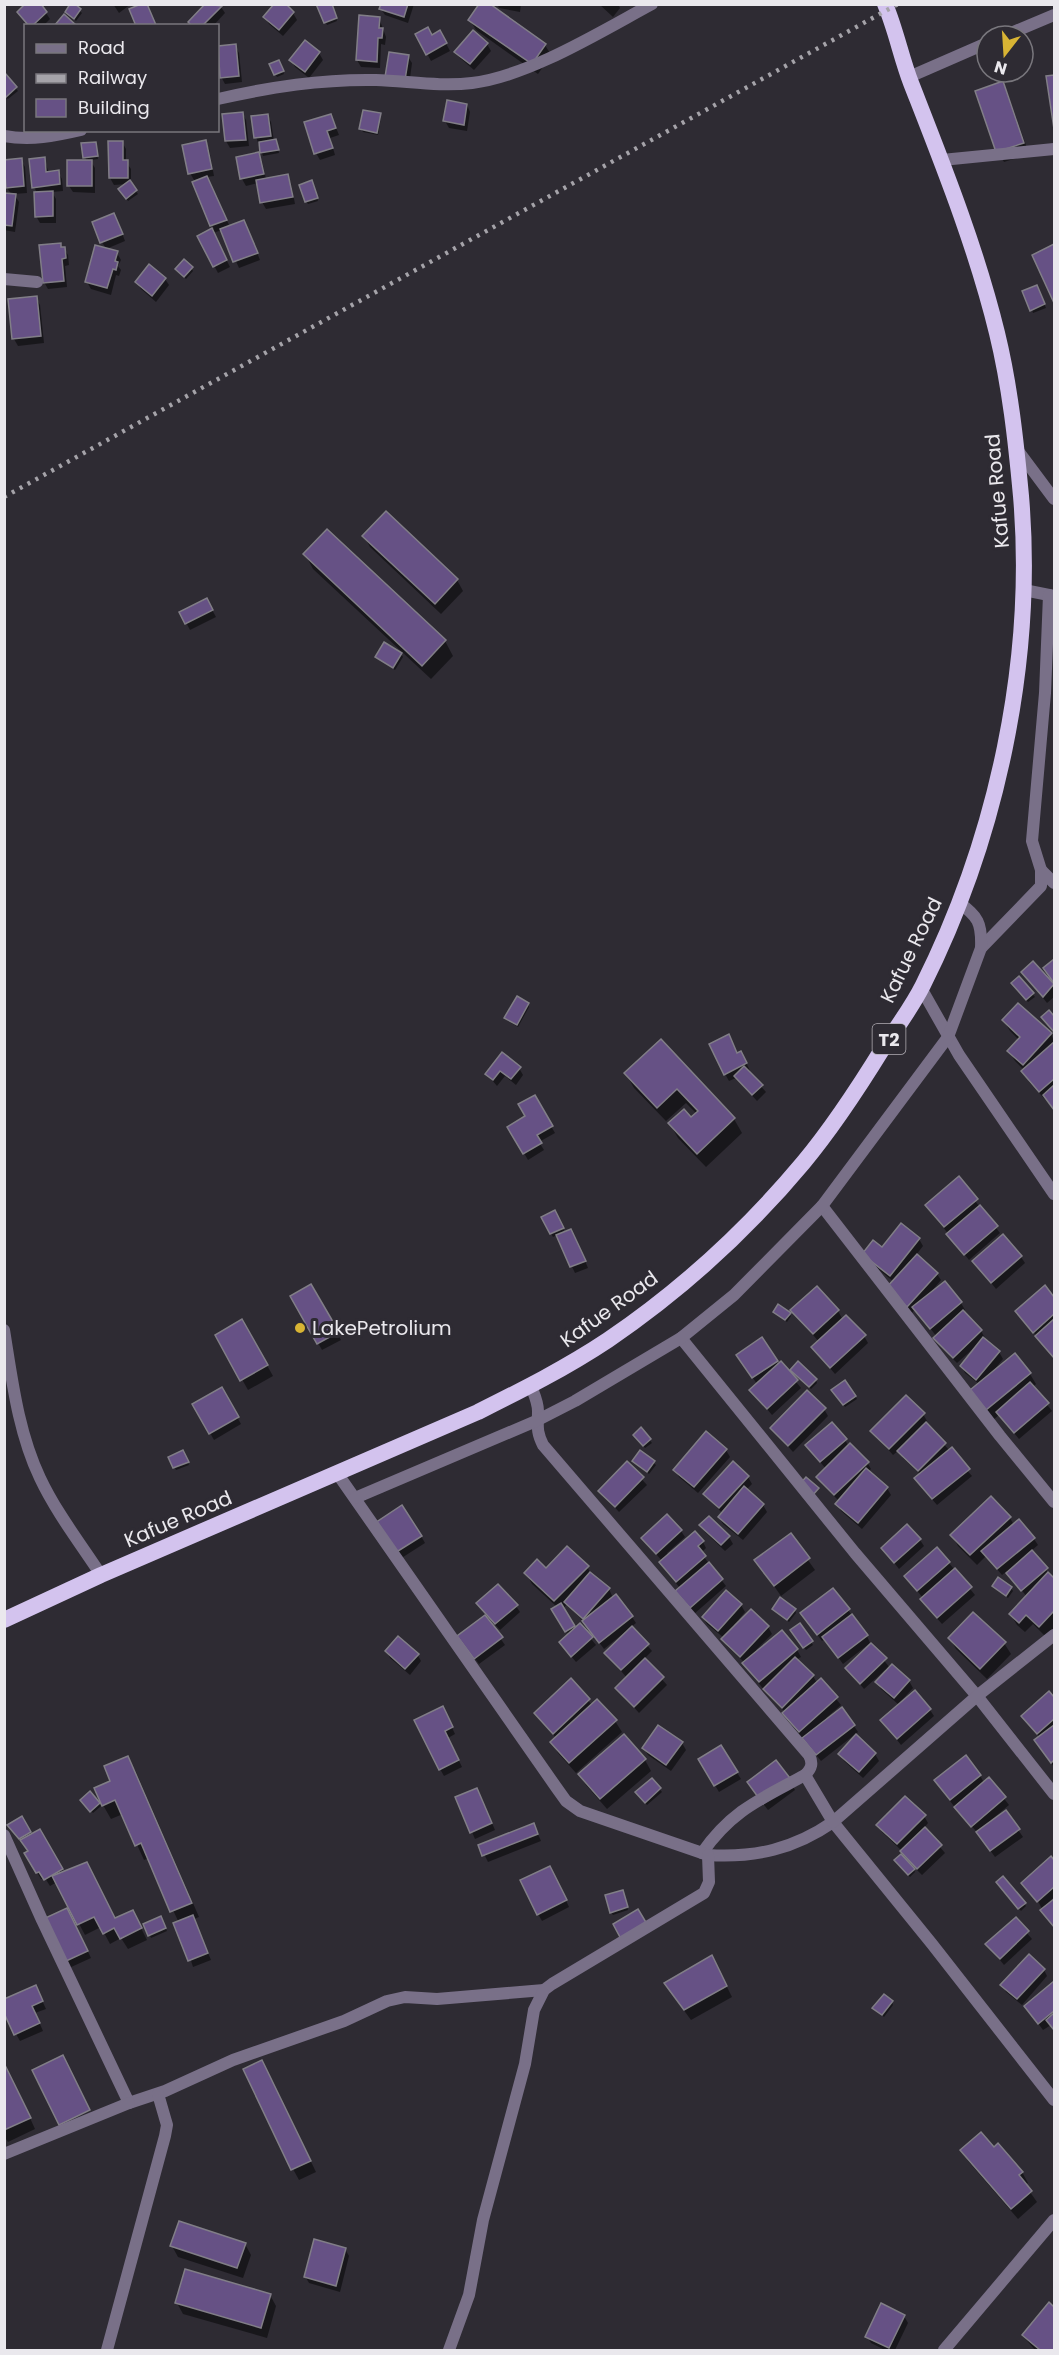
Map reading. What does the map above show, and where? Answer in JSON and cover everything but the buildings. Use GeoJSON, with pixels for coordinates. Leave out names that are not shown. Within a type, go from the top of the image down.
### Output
{"type":"FeatureCollection","features":[{"type":"Feature","properties":{"kind":"highway","name":"Kafue Road"},"geometry":{"type":"LineString","coordinates":[[4,1620],[101,1575],[478,1412],[531,1386],[608,1340],[702,1265],[752,1219],[781,1188],[828,1131],[921,988],[958,902],[987,821],[1008,734],[1016,681],[1024,590],[1022,510],[1016,447],[997,335],[974,254],[942,160],[909,77],[885,4]]}},
{"type":"Feature","properties":{"kind":"street"},"geometry":{"type":"LineString","coordinates":[[219,99],[265,88],[313,81],[376,80],[457,84],[489,80],[510,74],[579,43],[652,4]]}},
{"type":"Feature","properties":{"kind":"street"},"geometry":{"type":"LineString","coordinates":[[1033,24],[1054,15]]}},
{"type":"Feature","properties":{"kind":"street"},"geometry":{"type":"LineString","coordinates":[[909,77],[975,49]]}},
{"type":"Feature","properties":{"kind":"street"},"geometry":{"type":"LineString","coordinates":[[4,136],[19,139],[40,138],[71,132]]}},
{"type":"Feature","properties":{"kind":"street"},"geometry":{"type":"LineString","coordinates":[[942,160],[1054,149]]}},
{"type":"Feature","properties":{"kind":"street"},"geometry":{"type":"LineString","coordinates":[[4,279],[38,282]]}},
{"type":"Feature","properties":{"kind":"street"},"geometry":{"type":"LineString","coordinates":[[1016,447],[1054,499]]}},
{"type":"Feature","properties":{"kind":"street"},"geometry":{"type":"LineString","coordinates":[[981,948],[1041,886],[1041,870],[1032,841],[1052,596],[1024,590]]}},
{"type":"Feature","properties":{"kind":"street"},"geometry":{"type":"LineString","coordinates":[[1041,870],[1054,883]]}},
{"type":"Feature","properties":{"kind":"street"},"geometry":{"type":"LineString","coordinates":[[355,1498],[536,1421],[681,1338],[734,1295],[822,1206],[948,1037],[981,948],[982,933],[979,922],[972,912],[958,902]]}},
{"type":"Feature","properties":{"kind":"street"},"geometry":{"type":"LineString","coordinates":[[921,988],[948,1037],[1054,1194]]}},
{"type":"Feature","properties":{"kind":"street"},"geometry":{"type":"LineString","coordinates":[[822,1206],[1054,1502]]}},
{"type":"Feature","properties":{"kind":"street"},"geometry":{"type":"LineString","coordinates":[[4,1330],[18,1410],[39,1476],[54,1504],[101,1575]]}},
{"type":"Feature","properties":{"kind":"street"},"geometry":{"type":"LineString","coordinates":[[681,1338],[855,1553],[977,1696],[1054,1794]]}},
{"type":"Feature","properties":{"kind":"street"},"geometry":{"type":"LineString","coordinates":[[449,2350],[468,2295],[488,2199],[525,2064],[530,2027],[537,2001],[544,1990],[704,1893],[710,1882],[705,1854],[715,1834],[736,1814],[805,1775],[811,1769],[812,1761],[543,1445],[538,1434],[536,1421],[538,1410],[531,1386]]}},
{"type":"Feature","properties":{"kind":"street"},"geometry":{"type":"LineString","coordinates":[[337,1473],[566,1801],[580,1811],[705,1854],[732,1856],[774,1851],[813,1836],[833,1822],[977,1696],[1054,1635]]}},
{"type":"Feature","properties":{"kind":"street"},"geometry":{"type":"LineString","coordinates":[[805,1775],[833,1822],[1054,2100]]}},
{"type":"Feature","properties":{"kind":"street"},"geometry":{"type":"LineString","coordinates":[[4,1836],[129,2103]]}},
{"type":"Feature","properties":{"kind":"street"},"geometry":{"type":"LineString","coordinates":[[4,2154],[129,2103],[158,2094],[233,2060],[344,2021],[387,2001],[405,1997],[437,1999],[544,1990]]}},
{"type":"Feature","properties":{"kind":"street"},"geometry":{"type":"LineString","coordinates":[[107,2350],[165,2136],[167,2125],[158,2094]]}},
{"type":"Feature","properties":{"kind":"street"},"geometry":{"type":"LineString","coordinates":[[944,2350],[1054,2220]]}},
{"type":"Feature","properties":{"kind":"railway"},"geometry":{"type":"LineString","coordinates":[[4,497],[898,4]]}},
{"type":"Feature","properties":{"kind":"place","name":"LakePetrolium"},"geometry":{"type":"Point","coordinates":[300,1328]}}]}
